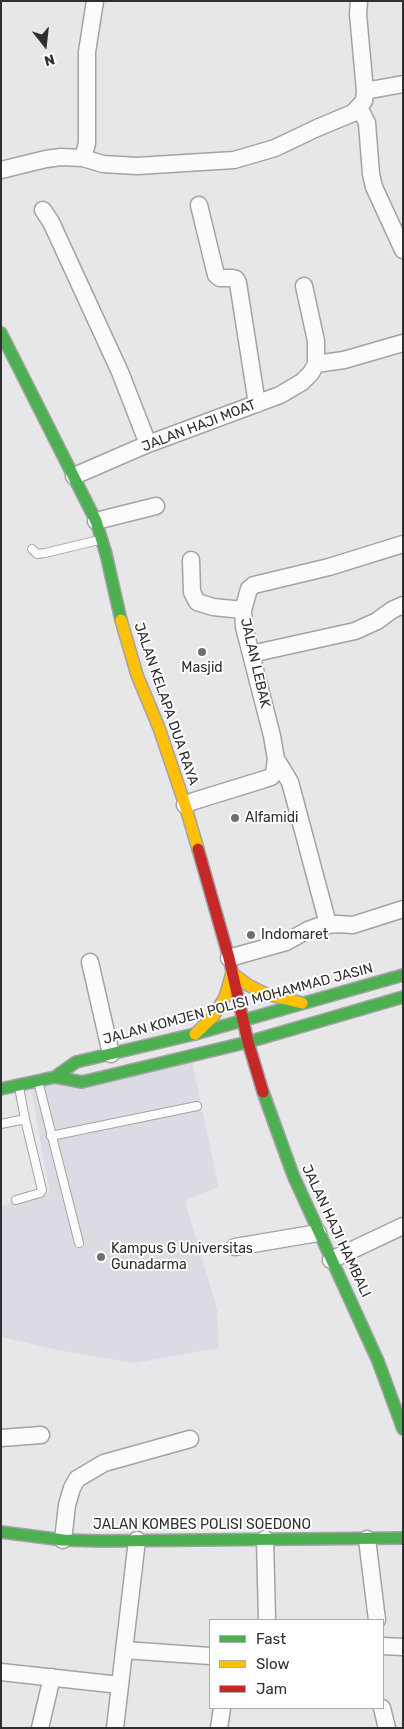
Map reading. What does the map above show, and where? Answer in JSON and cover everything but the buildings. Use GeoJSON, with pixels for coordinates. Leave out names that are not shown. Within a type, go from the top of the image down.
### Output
{"type":"FeatureCollection","features":[{"type":"Feature","properties":{"kind":"main road","name":"JALAN KELAPA DUA RAYA"},"geometry":{"type":"LineString","coordinates":[[1,333],[96,521],[113,581],[127,644],[137,675],[159,728],[185,805],[230,965],[248,1042]]}},
{"type":"Feature","properties":{"kind":"main road"},"geometry":{"type":"LineString","coordinates":[[230,965],[248,984],[266,994],[285,1000],[305,1003]]}},
{"type":"Feature","properties":{"kind":"main road"},"geometry":{"type":"LineString","coordinates":[[195,1034],[213,1018],[226,996],[230,965]]}},
{"type":"Feature","properties":{"kind":"main road","name":"JALAN KOMJEN POLISI MOHAMMAD JASIN"},"geometry":{"type":"LineString","coordinates":[[1,1089],[54,1077],[76,1062],[244,1021],[403,975]]}},
{"type":"Feature","properties":{"kind":"main road","name":"JALAN KOMJEN POLISI MOHAMMAD JASIN"},"geometry":{"type":"LineString","coordinates":[[54,1077],[82,1082],[248,1042],[403,997]]}},
{"type":"Feature","properties":{"kind":"main road","name":"JALAN HAJI HAMBALI"},"geometry":{"type":"LineString","coordinates":[[248,1042],[257,1076],[282,1147],[318,1233],[378,1361],[403,1429]]}},
{"type":"Feature","properties":{"kind":"main road","name":"JALAN KOMBES POLISI SOEDONO"},"geometry":{"type":"LineString","coordinates":[[1,1532],[63,1540],[403,1538]]}},
{"type":"Feature","properties":{"kind":"street"},"geometry":{"type":"LineString","coordinates":[[83,158],[87,144],[87,52],[95,1]]}},
{"type":"Feature","properties":{"kind":"street"},"geometry":{"type":"LineString","coordinates":[[1,170],[46,159],[83,158],[103,164],[137,166],[234,160],[275,148],[353,113],[364,101],[365,91],[358,14],[359,1]]}},
{"type":"Feature","properties":{"kind":"street"},"geometry":{"type":"LineString","coordinates":[[365,91],[403,84]]}},
{"type":"Feature","properties":{"kind":"street"},"geometry":{"type":"LineString","coordinates":[[359,107],[368,123],[371,174],[374,187],[403,250]]}},
{"type":"Feature","properties":{"kind":"street"},"geometry":{"type":"LineString","coordinates":[[199,205],[216,275],[220,278],[236,279],[238,283],[257,404]]}},
{"type":"Feature","properties":{"kind":"street"},"geometry":{"type":"LineString","coordinates":[[44,210],[120,372],[148,444]]}},
{"type":"Feature","properties":{"kind":"street"},"geometry":{"type":"LineString","coordinates":[[304,286],[316,341],[316,364],[344,360],[403,343]]}},
{"type":"Feature","properties":{"kind":"street","name":"JALAN HAJI MOAT"},"geometry":{"type":"LineString","coordinates":[[74,476],[148,444],[257,404],[293,388],[311,373],[316,364]]}},
{"type":"Feature","properties":{"kind":"street"},"geometry":{"type":"LineString","coordinates":[[96,521],[156,506]]}},
{"type":"Feature","properties":{"kind":"street","name":"JALAN LEBAK"},"geometry":{"type":"LineString","coordinates":[[276,759],[272,736],[244,627],[242,610],[249,589],[403,544]]}},
{"type":"Feature","properties":{"kind":"street"},"geometry":{"type":"LineString","coordinates":[[191,560],[192,592],[198,602],[212,607],[242,610]]}},
{"type":"Feature","properties":{"kind":"street"},"geometry":{"type":"LineString","coordinates":[[251,654],[355,631],[403,605]]}},
{"type":"Feature","properties":{"kind":"street"},"geometry":{"type":"LineString","coordinates":[[185,805],[271,777],[274,773],[276,759]]}},
{"type":"Feature","properties":{"kind":"street"},"geometry":{"type":"LineString","coordinates":[[276,759],[290,782],[328,924]]}},
{"type":"Feature","properties":{"kind":"street"},"geometry":{"type":"LineString","coordinates":[[230,965],[286,942],[308,930],[328,924],[353,926],[403,909]]}},
{"type":"Feature","properties":{"kind":"street"},"geometry":{"type":"LineString","coordinates":[[90,962],[111,1054]]}},
{"type":"Feature","properties":{"kind":"street"},"geometry":{"type":"LineString","coordinates":[[331,1260],[403,1226]]}},
{"type":"Feature","properties":{"kind":"street"},"geometry":{"type":"LineString","coordinates":[[235,1247],[318,1233]]}},
{"type":"Feature","properties":{"kind":"street"},"geometry":{"type":"LineString","coordinates":[[1,1438],[41,1435]]}},
{"type":"Feature","properties":{"kind":"street"},"geometry":{"type":"LineString","coordinates":[[63,1540],[72,1488],[78,1479],[104,1463],[190,1439]]}},
{"type":"Feature","properties":{"kind":"street"},"geometry":{"type":"LineString","coordinates":[[265,1538],[267,1619]]}},
{"type":"Feature","properties":{"kind":"street"},"geometry":{"type":"LineString","coordinates":[[367,1539],[377,1619]]}},
{"type":"Feature","properties":{"kind":"street"},"geometry":{"type":"LineString","coordinates":[[115,1728],[138,1540]]}},
{"type":"Feature","properties":{"kind":"street"},"geometry":{"type":"LineString","coordinates":[[384,1646],[403,1647]]}},
{"type":"Feature","properties":{"kind":"street"},"geometry":{"type":"LineString","coordinates":[[124,1650],[209,1656]]}},
{"type":"Feature","properties":{"kind":"street"},"geometry":{"type":"LineString","coordinates":[[1,1672],[120,1685]]}},
{"type":"Feature","properties":{"kind":"street"},"geometry":{"type":"LineString","coordinates":[[40,1728],[52,1677]]}},
{"type":"Feature","properties":{"kind":"street"},"geometry":{"type":"LineString","coordinates":[[219,1728],[222,1709]]}},
{"type":"Feature","properties":{"kind":"street"},"geometry":{"type":"LineString","coordinates":[[382,1709],[387,1728]]}},
{"type":"Feature","properties":{"kind":"lane"},"geometry":{"type":"LineString","coordinates":[[32,549],[38,554],[45,553],[101,539]]}},
{"type":"Feature","properties":{"kind":"lane"},"geometry":{"type":"LineString","coordinates":[[38,1081],[79,1243]]}},
{"type":"Feature","properties":{"kind":"lane"},"geometry":{"type":"LineString","coordinates":[[16,1200],[42,1190],[18,1085]]}},
{"type":"Feature","properties":{"kind":"lane"},"geometry":{"type":"LineString","coordinates":[[51,1136],[197,1106]]}},
{"type":"Feature","properties":{"kind":"lane"},"geometry":{"type":"LineString","coordinates":[[1,1124],[25,1119]]}},
{"type":"Feature","properties":{"kind":"shaded area","name":"Kampus G Universitas Gunadarma"},"geometry":{"type":"Polygon","coordinates":[[[190,1053],[219,1187],[185,1201],[217,1309],[219,1348],[134,1363],[57,1350],[1,1337],[1,1206],[50,1193],[30,1084],[190,1053]]]}},
{"type":"Feature","properties":{"kind":"traffic: fast"},"geometry":{"type":"LineString","coordinates":[[1,333],[96,521],[106,554],[121,620]]}},
{"type":"Feature","properties":{"kind":"traffic: fast"},"geometry":{"type":"LineString","coordinates":[[1,1089],[55,1077],[76,1062],[195,1034],[403,975]]}},
{"type":"Feature","properties":{"kind":"traffic: fast"},"geometry":{"type":"LineString","coordinates":[[55,1077],[82,1082],[248,1042],[403,997]]}},
{"type":"Feature","properties":{"kind":"traffic: fast"},"geometry":{"type":"LineString","coordinates":[[263,1092],[293,1175],[378,1361],[403,1429]]}},
{"type":"Feature","properties":{"kind":"traffic: fast"},"geometry":{"type":"LineString","coordinates":[[1,1532],[63,1540],[101,1541],[403,1538]]}},
{"type":"Feature","properties":{"kind":"traffic: slow"},"geometry":{"type":"LineString","coordinates":[[121,620],[137,675],[159,728],[198,849]]}},
{"type":"Feature","properties":{"kind":"traffic: slow"},"geometry":{"type":"LineString","coordinates":[[195,1034],[213,1017],[225,997],[232,973],[248,985],[266,994],[302,1003]]}},
{"type":"Feature","properties":{"kind":"traffic: jam"},"geometry":{"type":"LineString","coordinates":[[198,849],[229,958],[248,1042],[263,1092]]}},
{"type":"Feature","properties":{"kind":"place","name":"Masjid"},"geometry":{"type":"Point","coordinates":[202,652]}},
{"type":"Feature","properties":{"kind":"place","name":"Alfamidi"},"geometry":{"type":"Point","coordinates":[235,818]}},
{"type":"Feature","properties":{"kind":"place","name":"Indomaret"},"geometry":{"type":"Point","coordinates":[251,935]}},
{"type":"Feature","properties":{"kind":"place","name":"Kampus G Universitas Gunadarma"},"geometry":{"type":"Point","coordinates":[101,1257]}}]}
